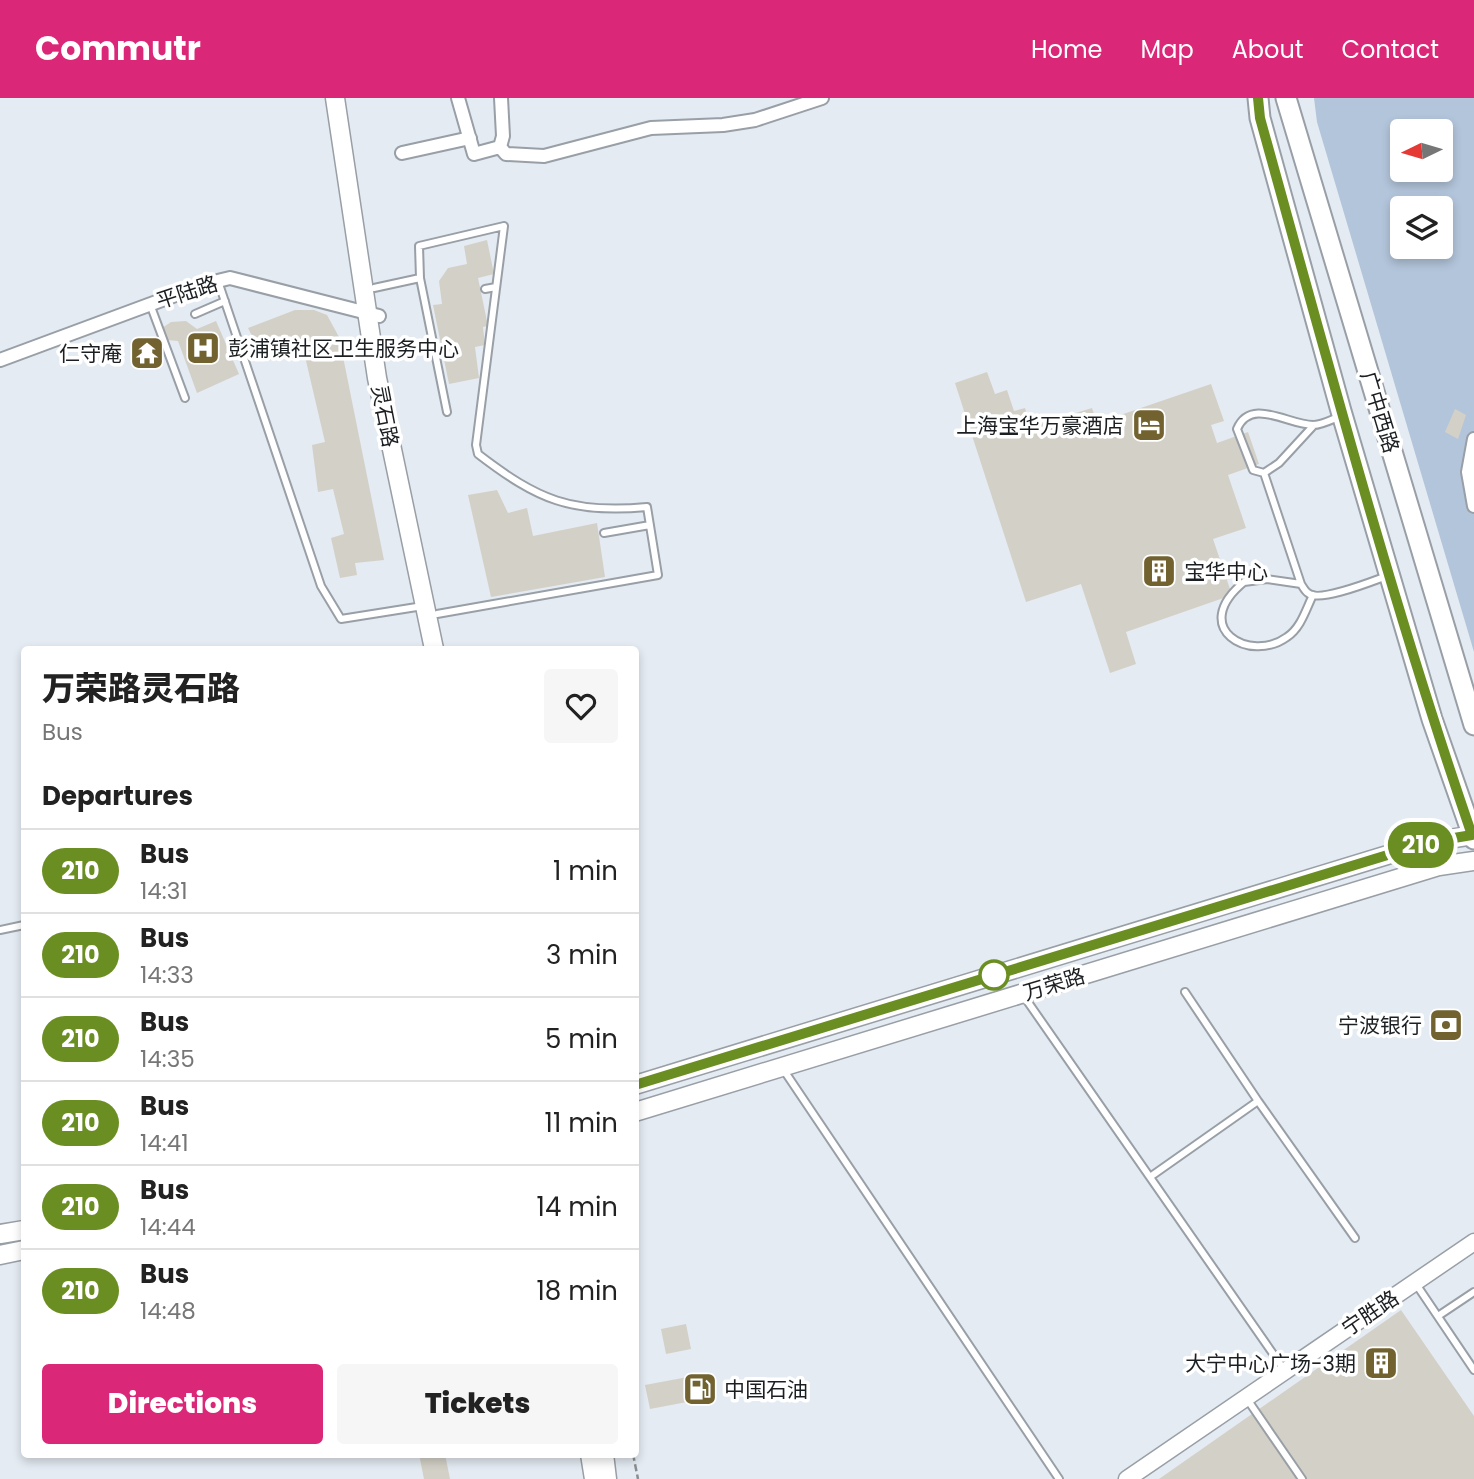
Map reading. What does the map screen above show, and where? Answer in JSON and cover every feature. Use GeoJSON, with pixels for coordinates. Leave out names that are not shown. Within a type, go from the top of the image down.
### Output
{"type":"FeatureCollection","features":[{"type":"Feature","properties":{"kind":"main road","name":"灵石路"},"geometry":{"type":"LineString","coordinates":[[335,98],[430,610],[434,646]]}},
{"type":"Feature","properties":{"kind":"main road","name":"灵石路"},"geometry":{"type":"LineString","coordinates":[[346,98],[374,288],[373,314]]}},
{"type":"Feature","properties":{"kind":"main road","name":"广中西路"},"geometry":{"type":"LineString","coordinates":[[1258,98],[1260,118],[1343,416],[1432,719],[1473,837]]}},
{"type":"Feature","properties":{"kind":"main road","name":"广中西路"},"geometry":{"type":"LineString","coordinates":[[1286,98],[1474,725]]}},
{"type":"Feature","properties":{"kind":"main road","name":"灵石路"},"geometry":{"type":"LineString","coordinates":[[430,610],[443,646]]}},
{"type":"Feature","properties":{"kind":"main road","name":"万荣路"},"geometry":{"type":"LineString","coordinates":[[639,1084],[1430,842],[1473,837]]}},
{"type":"Feature","properties":{"kind":"main road","name":"万荣路"},"geometry":{"type":"LineString","coordinates":[[639,1111],[1439,866],[1474,861]]}},
{"type":"Feature","properties":{"kind":"main road"},"geometry":{"type":"LineString","coordinates":[[0,1234],[21,1230]]}},
{"type":"Feature","properties":{"kind":"main road"},"geometry":{"type":"LineString","coordinates":[[0,1255],[21,1251]]}},
{"type":"Feature","properties":{"kind":"main road"},"geometry":{"type":"LineString","coordinates":[[591,1458],[594,1479]]}},
{"type":"Feature","properties":{"kind":"main road"},"geometry":{"type":"LineString","coordinates":[[604,1458],[607,1479]]}},
{"type":"Feature","properties":{"kind":"street"},"geometry":{"type":"LineString","coordinates":[[458,98],[474,154],[500,147]]}},
{"type":"Feature","properties":{"kind":"street"},"geometry":{"type":"LineString","coordinates":[[500,147],[503,136],[501,98]]}},
{"type":"Feature","properties":{"kind":"street"},"geometry":{"type":"LineString","coordinates":[[500,147],[506,154],[544,156],[651,128],[723,125],[755,120],[822,98]]}},
{"type":"Feature","properties":{"kind":"street"},"geometry":{"type":"LineString","coordinates":[[402,153],[470,138]]}},
{"type":"Feature","properties":{"kind":"street","name":"平陆路"},"geometry":{"type":"LineString","coordinates":[[0,360],[150,304],[230,278],[373,314]]}},
{"type":"Feature","properties":{"kind":"street"},"geometry":{"type":"LineString","coordinates":[[1474,439],[1468,472],[1474,506]]}},
{"type":"Feature","properties":{"kind":"street","name":"宁胜路"},"geometry":{"type":"LineString","coordinates":[[1127,1479],[1474,1242]]}},
{"type":"Feature","properties":{"kind":"lane"},"geometry":{"type":"LineString","coordinates":[[218,281],[321,586],[341,619],[430,610],[658,575],[647,507],[579,508],[523,487],[478,454],[476,445],[504,226],[419,246],[419,278],[447,412]]}},
{"type":"Feature","properties":{"kind":"lane"},"geometry":{"type":"LineString","coordinates":[[374,288],[419,278]]}},
{"type":"Feature","properties":{"kind":"lane"},"geometry":{"type":"LineString","coordinates":[[485,289],[496,287]]}},
{"type":"Feature","properties":{"kind":"lane"},"geometry":{"type":"LineString","coordinates":[[195,314],[225,301]]}},
{"type":"Feature","properties":{"kind":"lane"},"geometry":{"type":"LineString","coordinates":[[150,304],[185,398]]}},
{"type":"Feature","properties":{"kind":"lane"},"geometry":{"type":"LineString","coordinates":[[1314,425],[1266,414],[1251,414],[1241,420],[1237,429],[1252,470],[1264,473],[1279,463],[1314,425],[1343,416]]}},
{"type":"Feature","properties":{"kind":"lane"},"geometry":{"type":"LineString","coordinates":[[1264,473],[1301,584],[1313,595],[1329,594],[1390,575]]}},
{"type":"Feature","properties":{"kind":"lane"},"geometry":{"type":"LineString","coordinates":[[604,533],[650,525]]}},
{"type":"Feature","properties":{"kind":"lane"},"geometry":{"type":"LineString","coordinates":[[1301,584],[1267,579],[1244,582],[1227,602],[1222,614],[1223,629],[1231,639],[1248,645],[1286,639],[1298,627],[1313,595]]}},
{"type":"Feature","properties":{"kind":"lane"},"geometry":{"type":"LineString","coordinates":[[0,930],[21,926]]}},
{"type":"Feature","properties":{"kind":"lane"},"geometry":{"type":"LineString","coordinates":[[1185,992],[1355,1238]]}},
{"type":"Feature","properties":{"kind":"lane"},"geometry":{"type":"LineString","coordinates":[[1022,994],[1285,1371]]}},
{"type":"Feature","properties":{"kind":"lane"},"geometry":{"type":"LineString","coordinates":[[782,1067],[1059,1479]]}},
{"type":"Feature","properties":{"kind":"lane"},"geometry":{"type":"LineString","coordinates":[[1150,1177],[1258,1101]]}},
{"type":"Feature","properties":{"kind":"lane"},"geometry":{"type":"LineString","coordinates":[[1415,1283],[1474,1370]]}},
{"type":"Feature","properties":{"kind":"lane"},"geometry":{"type":"LineString","coordinates":[[1437,1316],[1474,1292]]}},
{"type":"Feature","properties":{"kind":"lane"},"geometry":{"type":"LineString","coordinates":[[1246,1398],[1302,1479]]}},
{"type":"Feature","properties":{"kind":"path"},"geometry":{"type":"LineString","coordinates":[[634,1458],[638,1479]]}},
{"type":"Feature","properties":{"kind":"shaded area"},"geometry":{"type":"Polygon","coordinates":[[[1314,98],[1474,98],[1474,652],[1317,122],[1314,98]]]}},
{"type":"Feature","properties":{"kind":"building"},"geometry":{"type":"Polygon","coordinates":[[[487,240],[494,274],[478,278],[488,326],[483,327],[485,345],[475,347],[479,378],[449,384],[433,305],[442,304],[439,281],[448,268],[467,264],[464,246],[487,240]]]}},
{"type":"Feature","properties":{"kind":"building"},"geometry":{"type":"Polygon","coordinates":[[[295,310],[314,310],[327,315],[339,337],[384,560],[355,563],[357,575],[340,578],[331,538],[344,534],[333,489],[318,492],[312,445],[325,442],[303,348],[265,362],[248,328],[295,310]]]}},
{"type":"Feature","properties":{"kind":"building"},"geometry":{"type":"Polygon","coordinates":[[[186,321],[197,329],[216,321],[239,374],[197,393],[178,341],[167,340],[162,328],[171,322],[186,321]]]}},
{"type":"Feature","properties":{"kind":"building"},"geometry":{"type":"Polygon","coordinates":[[[987,372],[995,394],[1007,390],[1014,411],[1025,408],[1031,427],[1092,408],[1097,423],[1211,384],[1224,421],[1211,425],[1217,443],[1248,432],[1259,464],[1228,475],[1246,528],[1213,539],[1232,595],[1126,632],[1136,664],[1110,673],[1081,584],[1026,602],[955,383],[987,372]]]}},
{"type":"Feature","properties":{"kind":"building"},"geometry":{"type":"Polygon","coordinates":[[[1455,409],[1466,415],[1458,439],[1445,432],[1455,409]]]}},
{"type":"Feature","properties":{"kind":"building"},"geometry":{"type":"Polygon","coordinates":[[[497,490],[508,513],[527,508],[533,536],[597,523],[605,577],[491,597],[468,495],[497,490]]]}},
{"type":"Feature","properties":{"kind":"building","name":"大宁中心广场-3期"},"geometry":{"type":"Polygon","coordinates":[[[1401,1310],[1474,1416],[1474,1479],[1159,1479],[1401,1310]]]}},
{"type":"Feature","properties":{"kind":"building"},"geometry":{"type":"Polygon","coordinates":[[[686,1324],[691,1349],[666,1354],[661,1329],[686,1324]]]}},
{"type":"Feature","properties":{"kind":"building"},"geometry":{"type":"Polygon","coordinates":[[[704,1374],[708,1398],[650,1409],[645,1385],[704,1374]]]}},
{"type":"Feature","properties":{"kind":"building"},"geometry":{"type":"Polygon","coordinates":[[[420,1458],[446,1458],[450,1479],[424,1479],[420,1458]]]}},
{"type":"Feature","properties":{"kind":"bus line","name":"210"},"geometry":{"type":"LineString","coordinates":[[639,1084],[1430,842],[1472,835],[1432,719],[1341,411],[1260,118],[1258,98]]}},
{"type":"Feature","properties":{"kind":"place","name":"彭浦镇社区卫生服务中心"},"geometry":{"type":"Point","coordinates":[203,348]}},
{"type":"Feature","properties":{"kind":"place","name":"仁守庵"},"geometry":{"type":"Point","coordinates":[147,353]}},
{"type":"Feature","properties":{"kind":"place","name":"上海宝华万豪酒店"},"geometry":{"type":"Point","coordinates":[1149,425]}},
{"type":"Feature","properties":{"kind":"place","name":"宝华中心"},"geometry":{"type":"Point","coordinates":[1159,571]}},
{"type":"Feature","properties":{"kind":"place","name":"宁波银行"},"geometry":{"type":"Point","coordinates":[1446,1025]}},
{"type":"Feature","properties":{"kind":"place","name":"大宁中心广场-3期"},"geometry":{"type":"Point","coordinates":[1381,1363]}},
{"type":"Feature","properties":{"kind":"place","name":"中国石油"},"geometry":{"type":"Point","coordinates":[700,1389]}}]}
